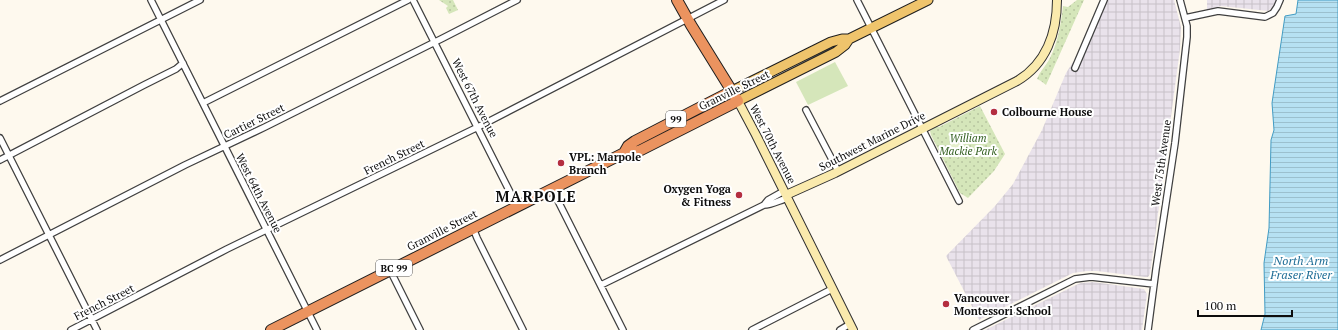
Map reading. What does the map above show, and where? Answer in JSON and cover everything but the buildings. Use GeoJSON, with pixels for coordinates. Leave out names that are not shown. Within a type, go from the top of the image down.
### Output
{"type":"FeatureCollection","features":[{"type":"Feature","properties":{"kind":"highway","name":"West 70th Avenue"},"geometry":{"type":"LineString","coordinates":[[677,0],[738,101]]}},
{"type":"Feature","properties":{"kind":"highway","name":"Granville Street"},"geometry":{"type":"LineString","coordinates":[[624,153],[628,146],[635,141],[732,91]]}},
{"type":"Feature","properties":{"kind":"highway","name":"Granville Street"},"geometry":{"type":"LineString","coordinates":[[271,330],[624,153],[632,153],[641,150],[738,101]]}},
{"type":"Feature","properties":{"kind":"main road","name":"Granville Street"},"geometry":{"type":"LineString","coordinates":[[732,91],[831,42],[849,39],[928,0]]}},
{"type":"Feature","properties":{"kind":"main road","name":"Granville Street"},"geometry":{"type":"LineString","coordinates":[[738,101],[836,52],[845,45],[849,39]]}},
{"type":"Feature","properties":{"kind":"street","name":"West 64th Avenue"},"geometry":{"type":"LineString","coordinates":[[151,0],[317,330]]}},
{"type":"Feature","properties":{"kind":"street"},"geometry":{"type":"LineString","coordinates":[[0,101],[200,0]]}},
{"type":"Feature","properties":{"kind":"street"},"geometry":{"type":"LineString","coordinates":[[202,103],[408,0]]}},
{"type":"Feature","properties":{"kind":"street","name":"West 67th Avenue"},"geometry":{"type":"LineString","coordinates":[[413,0],[517,206]]}},
{"type":"Feature","properties":{"kind":"street","name":"Cartier Street"},"geometry":{"type":"LineString","coordinates":[[0,260],[185,165],[517,0]]}},
{"type":"Feature","properties":{"kind":"street","name":"French Street"},"geometry":{"type":"LineString","coordinates":[[71,330],[227,249],[478,127],[724,0]]}},
{"type":"Feature","properties":{"kind":"street"},"geometry":{"type":"LineString","coordinates":[[857,0],[959,201]]}},
{"type":"Feature","properties":{"kind":"street","name":"Southwest Marine Drive"},"geometry":{"type":"LineString","coordinates":[[786,195],[838,171],[1017,81],[1034,69],[1045,54],[1052,35],[1057,0]]}},
{"type":"Feature","properties":{"kind":"street"},"geometry":{"type":"LineString","coordinates":[[1075,68],[1104,0]]}},
{"type":"Feature","properties":{"kind":"street","name":"West 75th Avenue"},"geometry":{"type":"LineString","coordinates":[[1148,330],[1179,107],[1187,37],[1185,18],[1180,0]]}},
{"type":"Feature","properties":{"kind":"street"},"geometry":{"type":"LineString","coordinates":[[1185,18],[1218,11],[1265,17],[1273,13],[1280,0]]}},
{"type":"Feature","properties":{"kind":"street"},"geometry":{"type":"LineString","coordinates":[[0,160],[144,84],[176,69],[183,63]]}},
{"type":"Feature","properties":{"kind":"street","name":"West 70th Avenue"},"geometry":{"type":"LineString","coordinates":[[738,101],[786,195]]}},
{"type":"Feature","properties":{"kind":"street"},"geometry":{"type":"LineString","coordinates":[[806,110],[838,171]]}},
{"type":"Feature","properties":{"kind":"street"},"geometry":{"type":"LineString","coordinates":[[0,138],[97,330]]}},
{"type":"Feature","properties":{"kind":"street"},"geometry":{"type":"LineString","coordinates":[[552,189],[623,330]]}},
{"type":"Feature","properties":{"kind":"street"},"geometry":{"type":"LineString","coordinates":[[600,285],[764,205],[768,200],[786,195],[851,327],[840,330]]}},
{"type":"Feature","properties":{"kind":"street"},"geometry":{"type":"LineString","coordinates":[[473,228],[523,330]]}},
{"type":"Feature","properties":{"kind":"street"},"geometry":{"type":"LineString","coordinates":[[390,270],[420,330]]}},
{"type":"Feature","properties":{"kind":"street"},"geometry":{"type":"LineString","coordinates":[[973,330],[1075,279],[1091,277],[1154,284]]}},
{"type":"Feature","properties":{"kind":"street"},"geometry":{"type":"LineString","coordinates":[[752,330],[832,290]]}},
{"type":"Feature","properties":{"kind":"shaded area"},"geometry":{"type":"Polygon","coordinates":[[[1107,0],[1174,0],[1181,27],[1180,49],[1150,274],[1148,277],[1145,277],[1097,271],[1073,273],[979,320],[946,256],[995,206],[1013,184],[1042,130],[1066,73],[1073,62],[1081,61],[1107,0]]]}},
{"type":"Feature","properties":{"kind":"shaded area"},"geometry":{"type":"Polygon","coordinates":[[[1207,0],[1277,0],[1275,5],[1268,11],[1221,6],[1207,10],[1207,0]]]}},
{"type":"Feature","properties":{"kind":"shaded area"},"geometry":{"type":"Polygon","coordinates":[[[1093,282],[1144,289],[1147,294],[1142,330],[985,330],[1076,285],[1093,282]]]}},
{"type":"Feature","properties":{"kind":"green space"},"geometry":{"type":"Polygon","coordinates":[[[439,0],[453,0],[458,10],[449,14],[446,8],[448,6],[439,0]]]}},
{"type":"Feature","properties":{"kind":"green space"},"geometry":{"type":"Polygon","coordinates":[[[1077,0],[1084,0],[1046,85],[1037,79],[1047,64],[1055,46],[1063,6],[1068,7],[1077,0]]]}},
{"type":"Feature","properties":{"kind":"green space"},"geometry":{"type":"Polygon","coordinates":[[[835,62],[848,86],[808,105],[796,82],[835,62]]]}},
{"type":"Feature","properties":{"kind":"green space","name":"William Mackie Park"},"geometry":{"type":"Polygon","coordinates":[[[980,106],[1005,154],[994,171],[968,198],[960,193],[930,131],[935,127],[939,127],[980,106]]]}},
{"type":"Feature","properties":{"kind":"green space"},"geometry":{"type":"Polygon","coordinates":[[[952,141],[963,145],[958,158],[947,154],[952,141]]]}},
{"type":"Feature","properties":{"kind":"water","name":"North Arm Fraser River"},"geometry":{"type":"Polygon","coordinates":[[[1298,0],[1338,0],[1338,330],[1261,330],[1265,314],[1264,263],[1269,228],[1271,140],[1274,130],[1272,103],[1285,16],[1296,14],[1298,0]]]}},
{"type":"Feature","properties":{"kind":"place","name":"Colbourne House"},"geometry":{"type":"Point","coordinates":[994,112]}},
{"type":"Feature","properties":{"kind":"place","name":"VPL: Marpole Branch"},"geometry":{"type":"Point","coordinates":[561,163]}},
{"type":"Feature","properties":{"kind":"place","name":"Oxygen Yoga & Fitness"},"geometry":{"type":"Point","coordinates":[739,195]}},
{"type":"Feature","properties":{"kind":"place","name":"Vancouver Montessori School"},"geometry":{"type":"Point","coordinates":[946,304]}},
{"type":"Feature","properties":{"kind":"district","name":"MARPOLE"},"geometry":{"type":"Point","coordinates":[536,196]}}]}
